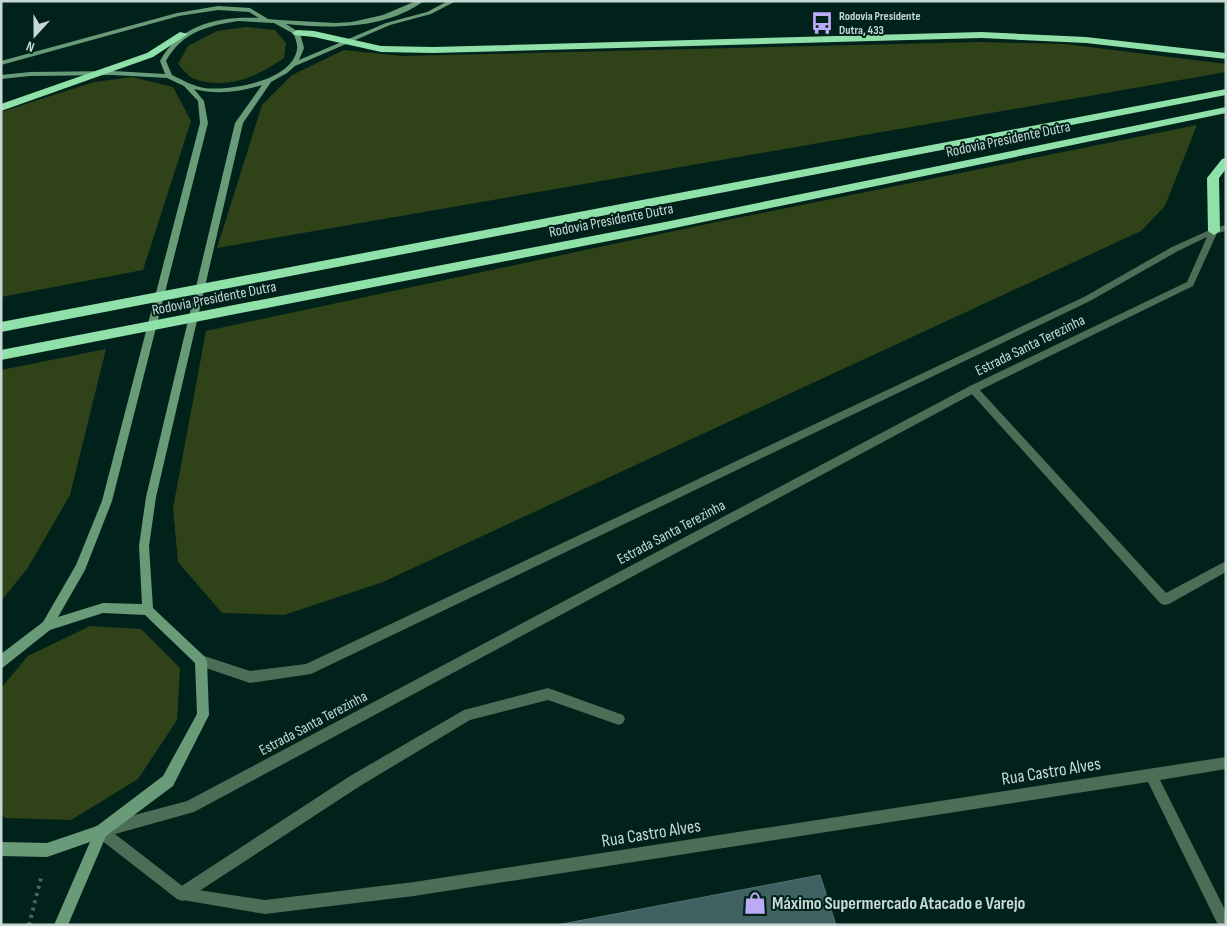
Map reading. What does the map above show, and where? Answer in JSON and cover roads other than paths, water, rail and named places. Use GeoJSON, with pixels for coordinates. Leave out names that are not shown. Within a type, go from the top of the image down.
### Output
{"type":"FeatureCollection","features":[{"type":"Feature","properties":{"kind":"highway"},"geometry":{"type":"LineString","coordinates":[[297,33],[314,34],[347,43],[381,49],[433,50],[982,36],[1086,40],[1226,56]]}},
{"type":"Feature","properties":{"kind":"highway"},"geometry":{"type":"LineString","coordinates":[[1,108],[150,55],[183,34]]}},
{"type":"Feature","properties":{"kind":"highway","name":"Rodovia Presidente Dutra"},"geometry":{"type":"LineString","coordinates":[[1,327],[1226,92]]}},
{"type":"Feature","properties":{"kind":"highway","name":"Rodovia Presidente Dutra"},"geometry":{"type":"LineString","coordinates":[[1,355],[665,226],[1226,110]]}},
{"type":"Feature","properties":{"kind":"highway"},"geometry":{"type":"LineString","coordinates":[[1220,229],[1213,178],[1226,161]]}},
{"type":"Feature","properties":{"kind":"street"},"geometry":{"type":"LineString","coordinates":[[168,76],[163,61],[168,48],[183,34],[215,23],[238,19],[265,19],[319,26],[361,24],[394,15],[421,1]]}},
{"type":"Feature","properties":{"kind":"street"},"geometry":{"type":"LineString","coordinates":[[1,77],[19,74],[148,73],[168,76],[187,86],[210,91],[245,88],[269,80],[293,65],[388,24],[429,13],[452,1]]}},
{"type":"Feature","properties":{"kind":"street"},"geometry":{"type":"LineString","coordinates":[[1,63],[179,14],[218,8],[250,10],[265,19]]}},
{"type":"Feature","properties":{"kind":"street"},"geometry":{"type":"LineString","coordinates":[[274,21],[297,33],[302,48],[293,65]]}},
{"type":"Feature","properties":{"kind":"street"},"geometry":{"type":"LineString","coordinates":[[148,610],[144,546],[151,497],[239,123],[269,80]]}},
{"type":"Feature","properties":{"kind":"street"},"geometry":{"type":"LineString","coordinates":[[47,626],[81,566],[107,501],[204,123],[201,102],[187,86]]}},
{"type":"Feature","properties":{"kind":"street"},"geometry":{"type":"LineString","coordinates":[[1,664],[9,654],[47,626],[103,608],[148,610],[200,661],[250,677],[307,670],[1087,299],[1175,249],[1220,229]]}},
{"type":"Feature","properties":{"kind":"street","name":"Estrada Santa Terezinha"},"geometry":{"type":"LineString","coordinates":[[101,831],[189,807],[973,389],[1190,284],[1220,229]]}},
{"type":"Feature","properties":{"kind":"street"},"geometry":{"type":"LineString","coordinates":[[973,389],[1165,600],[1226,566]]}},
{"type":"Feature","properties":{"kind":"street"},"geometry":{"type":"LineString","coordinates":[[1,849],[47,850],[101,831],[168,780],[203,715],[200,661]]}},
{"type":"Feature","properties":{"kind":"street"},"geometry":{"type":"LineString","coordinates":[[182,894],[355,781],[468,714],[548,694],[619,719]]}},
{"type":"Feature","properties":{"kind":"street","name":"Rua Castro Alves"},"geometry":{"type":"LineString","coordinates":[[101,831],[182,894],[265,907],[404,890],[1226,763]]}},
{"type":"Feature","properties":{"kind":"street"},"geometry":{"type":"LineString","coordinates":[[1151,775],[1225,925]]}},
{"type":"Feature","properties":{"kind":"street"},"geometry":{"type":"LineString","coordinates":[[61,925],[101,831]]}},
{"type":"Feature","properties":{"kind":"place","name":"Rodovia Presidente Dutra, 433"},"geometry":{"type":"Point","coordinates":[822,23]}},
{"type":"Feature","properties":{"kind":"place","name":"Máximo Supermercado Atacado e Varejo"},"geometry":{"type":"Point","coordinates":[755,903]}}]}
